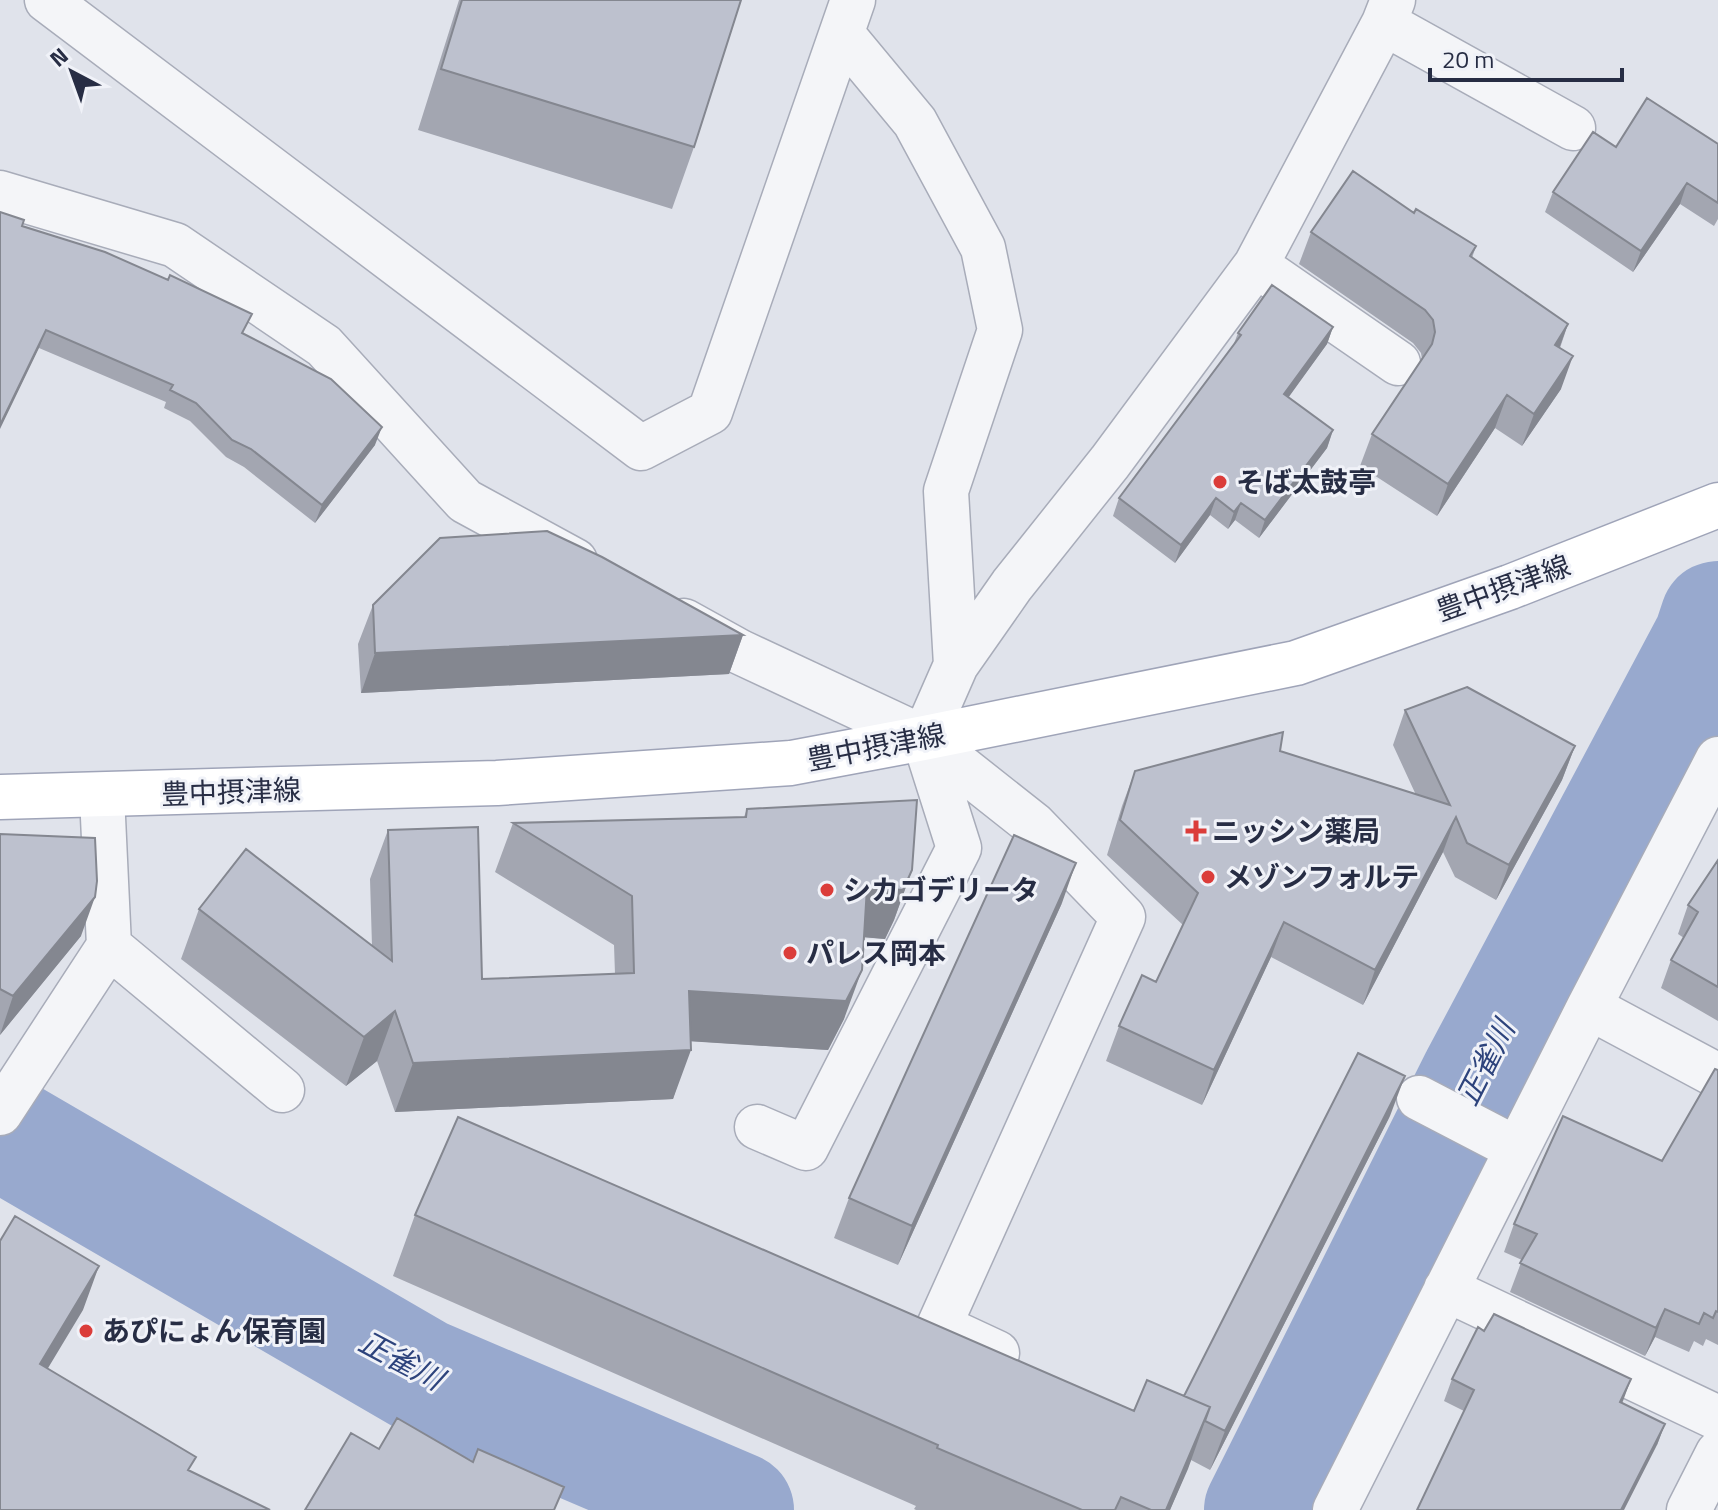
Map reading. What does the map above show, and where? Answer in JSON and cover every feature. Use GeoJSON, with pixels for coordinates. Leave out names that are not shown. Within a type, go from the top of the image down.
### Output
{"type":"FeatureCollection","features":[{"type":"Feature","properties":{"kind":"main road","name":"豊中摂津線"},"geometry":{"type":"LineString","coordinates":[[0,797],[497,783],[791,763],[1296,663],[1510,587],[1704,511]]}},
{"type":"Feature","properties":{"kind":"street"},"geometry":{"type":"LineString","coordinates":[[47,0],[641,448],[710,412],[847,17]]}},
{"type":"Feature","properties":{"kind":"street"},"geometry":{"type":"LineString","coordinates":[[757,1127],[806,1148],[959,848],[924,738],[956,665],[1012,585],[1110,462],[1256,265],[1389,12],[1573,128]]}},
{"type":"Feature","properties":{"kind":"street"},"geometry":{"type":"LineString","coordinates":[[847,17],[915,122],[983,248],[1000,330],[946,491],[956,665]]}},
{"type":"Feature","properties":{"kind":"street"},"geometry":{"type":"LineString","coordinates":[[0,193],[175,245],[324,346],[465,501],[603,577]]}},
{"type":"Feature","properties":{"kind":"street"},"geometry":{"type":"LineString","coordinates":[[1256,265],[1398,363]]}},
{"type":"Feature","properties":{"kind":"street"},"geometry":{"type":"LineString","coordinates":[[644,599],[740,652],[924,738],[1034,825],[1123,917],[939,1326],[1016,1362]]}},
{"type":"Feature","properties":{"kind":"street"},"geometry":{"type":"LineString","coordinates":[[1335,1510],[1718,759]]}},
{"type":"Feature","properties":{"kind":"street"},"geometry":{"type":"LineString","coordinates":[[10,1098],[109,946],[102,796]]}},
{"type":"Feature","properties":{"kind":"street"},"geometry":{"type":"LineString","coordinates":[[109,946],[282,1090]]}},
{"type":"Feature","properties":{"kind":"street"},"geometry":{"type":"LineString","coordinates":[[1589,1007],[1718,1076]]}},
{"type":"Feature","properties":{"kind":"street"},"geometry":{"type":"LineString","coordinates":[[1419,1098],[1517,1149]]}},
{"type":"Feature","properties":{"kind":"street"},"geometry":{"type":"LineString","coordinates":[[1446,1289],[1718,1418]]}},
{"type":"Feature","properties":{"kind":"street"},"geometry":{"type":"LineString","coordinates":[[1689,1510],[1718,1453]]}},
{"type":"Feature","properties":{"kind":"building"},"geometry":{"type":"Polygon","coordinates":[[[462,0],[741,0],[694,147],[441,69],[462,0]]]}},
{"type":"Feature","properties":{"kind":"building"},"geometry":{"type":"Polygon","coordinates":[[[1647,98],[1718,144],[1718,203],[1687,183],[1641,251],[1553,192],[1593,132],[1616,147],[1647,98]]]}},
{"type":"Feature","properties":{"kind":"building"},"geometry":{"type":"Polygon","coordinates":[[[1353,171],[1414,213],[1416,209],[1476,246],[1470,256],[1568,324],[1555,345],[1573,356],[1534,414],[1507,395],[1448,484],[1372,434],[1432,344],[1435,332],[1433,320],[1425,310],[1311,232],[1353,171]]]}},
{"type":"Feature","properties":{"kind":"building"},"geometry":{"type":"Polygon","coordinates":[[[0,212],[24,220],[22,226],[105,252],[168,280],[170,275],[252,314],[242,333],[331,379],[382,427],[322,505],[251,449],[232,440],[196,403],[170,390],[173,385],[46,330],[0,425],[0,212]]]}},
{"type":"Feature","properties":{"kind":"building","name":"そば太鼓亭"},"geometry":{"type":"Polygon","coordinates":[[[1272,285],[1333,327],[1284,394],[1333,430],[1265,520],[1241,503],[1234,512],[1216,498],[1181,545],[1119,498],[1241,335],[1238,333],[1272,285]]]}},
{"type":"Feature","properties":{"kind":"building"},"geometry":{"type":"Polygon","coordinates":[[[547,531],[602,557],[743,635],[375,653],[373,605],[440,538],[547,531]]]}},
{"type":"Feature","properties":{"kind":"building"},"geometry":{"type":"Polygon","coordinates":[[[1467,687],[1575,746],[1509,865],[1467,843],[1456,817],[1375,970],[1284,922],[1214,1070],[1119,1026],[1142,975],[1156,982],[1198,893],[1120,820],[1135,771],[1283,732],[1280,751],[1450,805],[1405,710],[1467,687]]]}},
{"type":"Feature","properties":{"kind":"building"},"geometry":{"type":"Polygon","coordinates":[[[917,800],[912,870],[903,890],[867,887],[862,970],[846,1001],[689,991],[691,1050],[413,1063],[395,1011],[364,1037],[199,909],[246,849],[392,961],[388,830],[478,827],[482,979],[634,973],[632,896],[513,823],[746,817],[747,809],[917,800]]]}},
{"type":"Feature","properties":{"kind":"building"},"geometry":{"type":"Polygon","coordinates":[[[0,834],[95,838],[95,897],[13,996],[0,989],[0,834]]]}},
{"type":"Feature","properties":{"kind":"building"},"geometry":{"type":"Polygon","coordinates":[[[1014,835],[1076,863],[912,1226],[849,1198],[1014,835]]]}},
{"type":"Feature","properties":{"kind":"building"},"geometry":{"type":"Polygon","coordinates":[[[1718,860],[1718,987],[1671,960],[1698,912],[1688,905],[1718,860]]]}},
{"type":"Feature","properties":{"kind":"building"},"geometry":{"type":"Polygon","coordinates":[[[1358,1053],[1405,1076],[1225,1431],[1205,1421],[1210,1407],[1184,1396],[1358,1053]]]}},
{"type":"Feature","properties":{"kind":"building"},"geometry":{"type":"Polygon","coordinates":[[[1715,1069],[1718,1070],[1718,1312],[1713,1318],[1704,1313],[1699,1324],[1665,1309],[1656,1328],[1520,1263],[1537,1234],[1514,1224],[1563,1116],[1662,1161],[1715,1069]]]}},
{"type":"Feature","properties":{"kind":"building"},"geometry":{"type":"Polygon","coordinates":[[[458,1117],[1134,1411],[1147,1380],[1210,1407],[1166,1510],[1151,1510],[1121,1497],[1115,1510],[1082,1510],[415,1215],[458,1117]]]}},
{"type":"Feature","properties":{"kind":"building"},"geometry":{"type":"Polygon","coordinates":[[[15,1216],[99,1266],[40,1364],[196,1457],[188,1470],[270,1510],[0,1510],[0,1241],[15,1216]]]}},
{"type":"Feature","properties":{"kind":"building"},"geometry":{"type":"Polygon","coordinates":[[[1494,1314],[1631,1379],[1620,1402],[1665,1424],[1621,1510],[1417,1510],[1474,1390],[1452,1379],[1478,1327],[1484,1331],[1494,1314]]]}},
{"type":"Feature","properties":{"kind":"building"},"geometry":{"type":"Polygon","coordinates":[[[397,1418],[473,1462],[478,1449],[564,1487],[554,1510],[305,1510],[351,1433],[379,1449],[397,1418]]]}},
{"type":"Feature","properties":{"kind":"waterway","name":"正雀川"},"geometry":{"type":"LineString","coordinates":[[1262,1510],[1478,1078],[1711,640],[1718,619]]}},
{"type":"Feature","properties":{"kind":"waterway","name":"正雀川"},"geometry":{"type":"LineString","coordinates":[[0,1131],[420,1375],[736,1510]]}},
{"type":"Feature","properties":{"kind":"place","name":"そば太鼓亭"},"geometry":{"type":"Point","coordinates":[1220,482]}},
{"type":"Feature","properties":{"kind":"place","name":"ニッシン薬局"},"geometry":{"type":"Point","coordinates":[1196,831]}},
{"type":"Feature","properties":{"kind":"place","name":"メゾンフォルテ"},"geometry":{"type":"Point","coordinates":[1208,877]}},
{"type":"Feature","properties":{"kind":"place","name":"シカゴデリータ"},"geometry":{"type":"Point","coordinates":[827,890]}},
{"type":"Feature","properties":{"kind":"place","name":"パレス岡本"},"geometry":{"type":"Point","coordinates":[790,953]}},
{"type":"Feature","properties":{"kind":"place","name":"あぴにょん保育園"},"geometry":{"type":"Point","coordinates":[86,1331]}}]}
